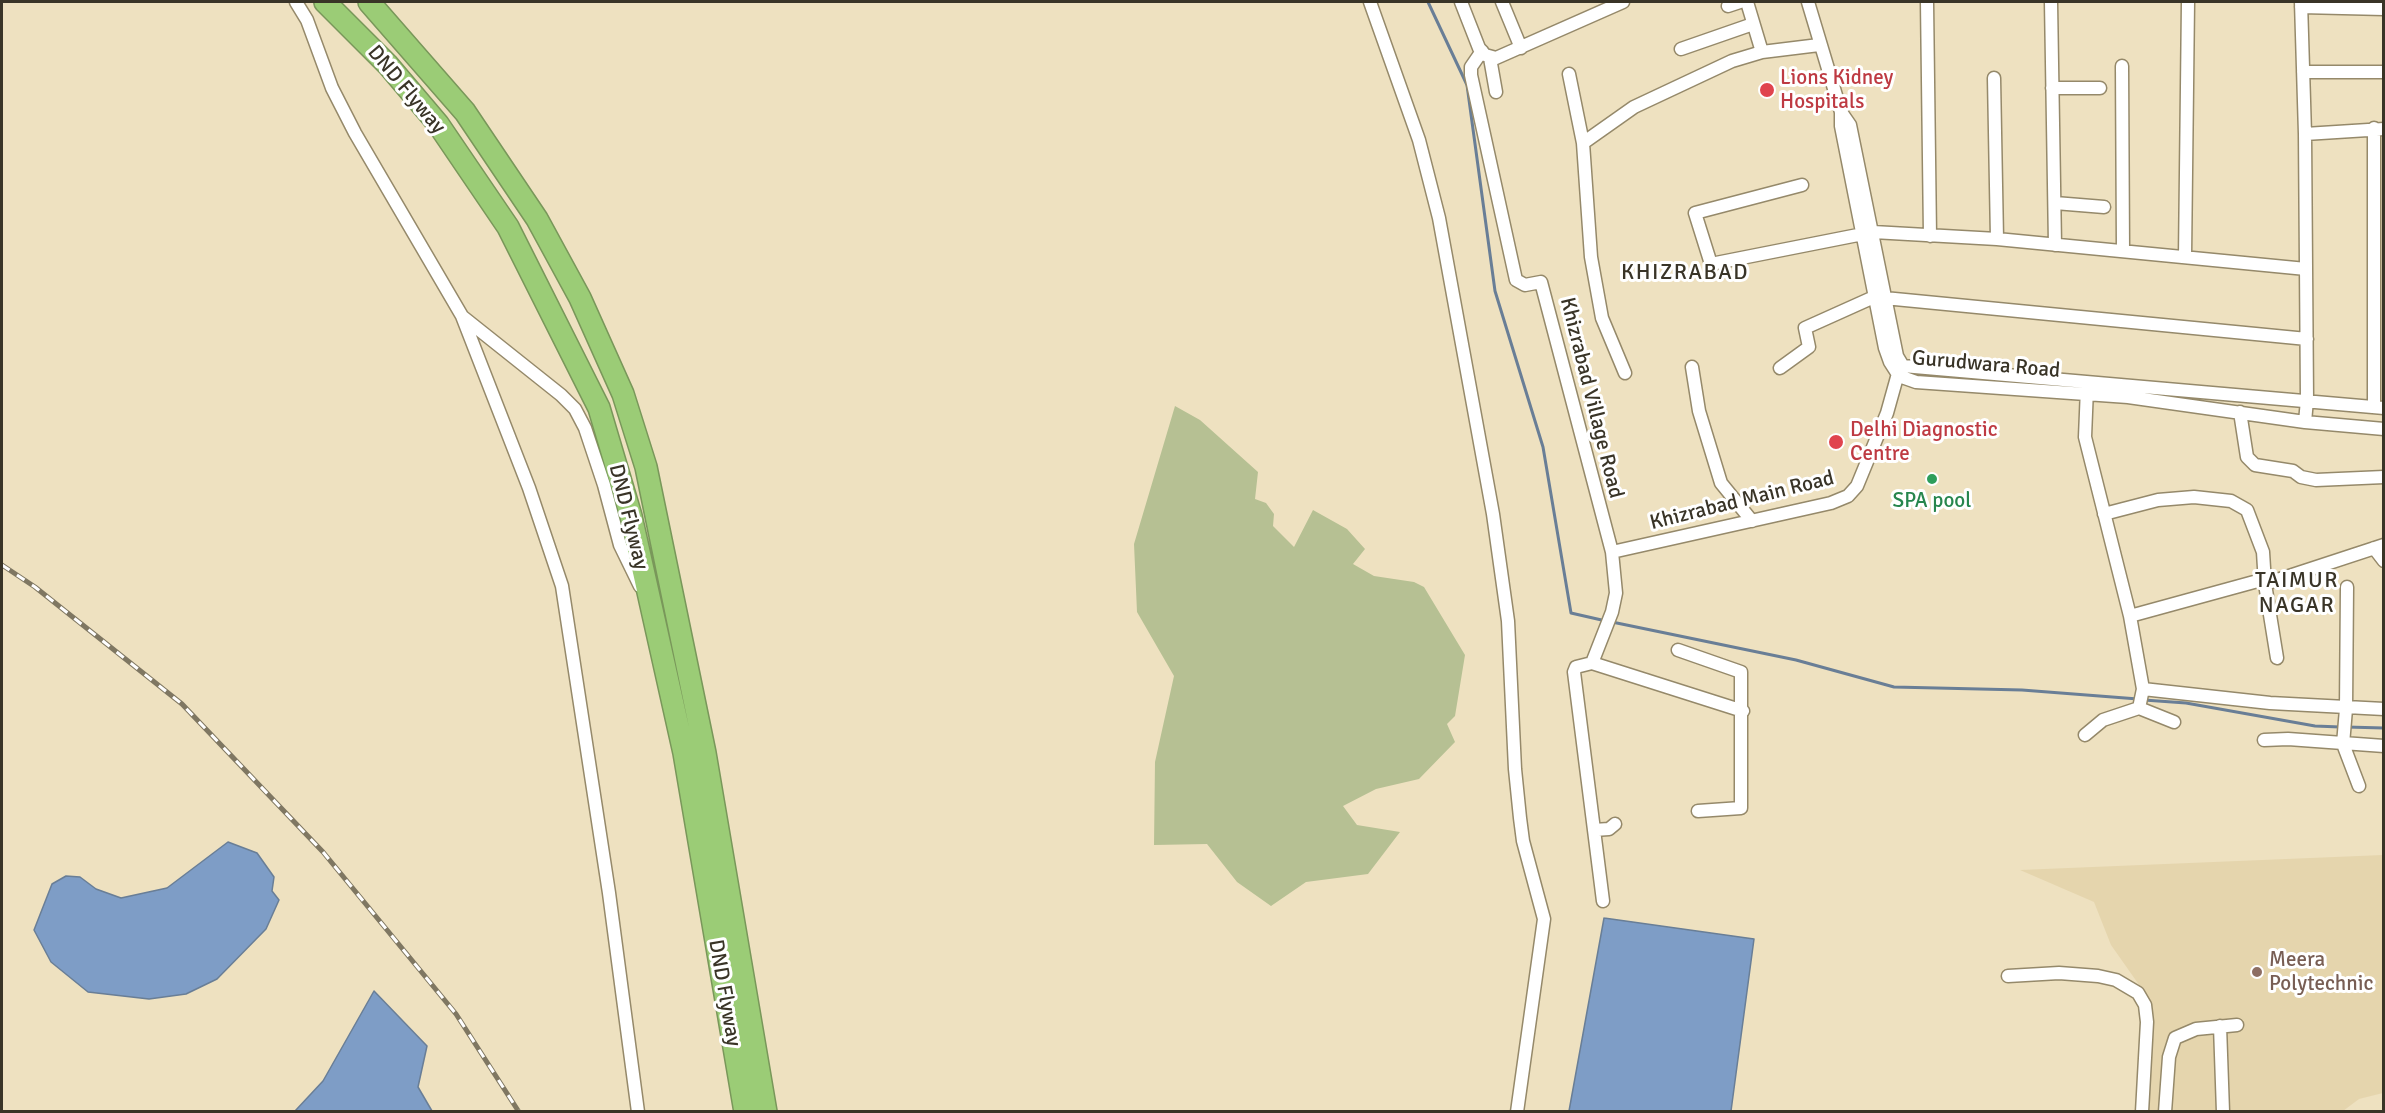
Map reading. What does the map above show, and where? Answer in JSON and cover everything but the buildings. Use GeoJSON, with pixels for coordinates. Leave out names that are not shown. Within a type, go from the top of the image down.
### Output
{"type":"FeatureCollection","features":[{"type":"Feature","properties":{"kind":"highway","name":"DND Flyway"},"geometry":{"type":"LineString","coordinates":[[325,2],[388,65],[438,124],[508,227],[598,408],[631,516],[684,753],[745,1112]]}},
{"type":"Feature","properties":{"kind":"highway","name":"DND Flyway"},"geometry":{"type":"LineString","coordinates":[[369,2],[465,112],[537,219],[580,298],[623,394],[646,467],[705,753],[766,1112]]}},
{"type":"Feature","properties":{"kind":"street"},"geometry":{"type":"LineString","coordinates":[[296,2],[307,20],[332,88],[355,133],[462,316],[529,488],[562,586],[610,905],[638,1112]]}},
{"type":"Feature","properties":{"kind":"street"},"geometry":{"type":"LineString","coordinates":[[1370,2],[1419,140],[1439,218],[1491,503],[1508,621],[1515,769],[1520,818],[1544,920],[1517,1112]]}},
{"type":"Feature","properties":{"kind":"street"},"geometry":{"type":"LineString","coordinates":[[1461,2],[1486,55],[1496,92]]}},
{"type":"Feature","properties":{"kind":"street"},"geometry":{"type":"LineString","coordinates":[[1502,2],[1521,48]]}},
{"type":"Feature","properties":{"kind":"street"},"geometry":{"type":"LineString","coordinates":[[1486,55],[1521,48],[1600,7],[1623,2]]}},
{"type":"Feature","properties":{"kind":"street"},"geometry":{"type":"LineString","coordinates":[[1747,2],[1762,52]]}},
{"type":"Feature","properties":{"kind":"street"},"geometry":{"type":"LineString","coordinates":[[1583,143],[1634,107],[1683,82],[1762,52],[1819,45],[1808,2]]}},
{"type":"Feature","properties":{"kind":"street"},"geometry":{"type":"LineString","coordinates":[[1927,2],[1930,236]]}},
{"type":"Feature","properties":{"kind":"street"},"geometry":{"type":"LineString","coordinates":[[2051,2],[2055,245]]}},
{"type":"Feature","properties":{"kind":"street"},"geometry":{"type":"LineString","coordinates":[[2185,257],[2188,2]]}},
{"type":"Feature","properties":{"kind":"street"},"geometry":{"type":"LineString","coordinates":[[2305,422],[2307,339],[2301,4],[2384,9]]}},
{"type":"Feature","properties":{"kind":"street"},"geometry":{"type":"LineString","coordinates":[[1681,49],[1753,24]]}},
{"type":"Feature","properties":{"kind":"street","name":"Gurudwara Road"},"geometry":{"type":"LineString","coordinates":[[1819,45],[1841,112],[1850,125],[1880,297],[1885,348],[1899,369],[1916,382],[2087,394],[2305,422],[2384,429]]}},
{"type":"Feature","properties":{"kind":"street","name":"Khizrabad Village Road"},"geometry":{"type":"LineString","coordinates":[[1486,55],[1472,67],[1471,75],[1516,280],[1525,285],[1542,282],[1612,552]]}},
{"type":"Feature","properties":{"kind":"street"},"geometry":{"type":"LineString","coordinates":[[2122,66],[2123,251]]}},
{"type":"Feature","properties":{"kind":"street"},"geometry":{"type":"LineString","coordinates":[[2303,72],[2384,72]]}},
{"type":"Feature","properties":{"kind":"street"},"geometry":{"type":"LineString","coordinates":[[1569,74],[1583,143],[1591,257],[1602,318],[1625,373]]}},
{"type":"Feature","properties":{"kind":"street"},"geometry":{"type":"LineString","coordinates":[[1994,78],[1997,239]]}},
{"type":"Feature","properties":{"kind":"street"},"geometry":{"type":"LineString","coordinates":[[2052,88],[2100,88]]}},
{"type":"Feature","properties":{"kind":"street"},"geometry":{"type":"LineString","coordinates":[[1899,369],[2087,381],[2379,407],[2379,129],[2305,134]]}},
{"type":"Feature","properties":{"kind":"street"},"geometry":{"type":"LineString","coordinates":[[1802,185],[1695,213],[1711,264],[1868,233],[1997,239],[2306,269]]}},
{"type":"Feature","properties":{"kind":"street"},"geometry":{"type":"LineString","coordinates":[[2055,203],[2104,207]]}},
{"type":"Feature","properties":{"kind":"street"},"geometry":{"type":"LineString","coordinates":[[1780,368],[1809,347],[1805,328],[1880,297],[2307,339]]}},
{"type":"Feature","properties":{"kind":"street"},"geometry":{"type":"LineString","coordinates":[[462,316],[561,395],[575,410],[585,428],[604,485],[620,545],[651,608]]}},
{"type":"Feature","properties":{"kind":"street"},"geometry":{"type":"LineString","coordinates":[[1692,367],[1699,411],[1721,483],[1752,521]]}},
{"type":"Feature","properties":{"kind":"street","name":"Khizrabad Main Road"},"geometry":{"type":"LineString","coordinates":[[1612,552],[1831,503],[1854,490],[1887,413],[1899,369]]}},
{"type":"Feature","properties":{"kind":"street"},"geometry":{"type":"LineString","coordinates":[[2087,381],[2085,437],[2130,616],[2140,698],[2174,722]]}},
{"type":"Feature","properties":{"kind":"street"},"geometry":{"type":"LineString","coordinates":[[2240,412],[2247,457],[2255,465],[2293,471],[2301,477],[2316,480],[2384,477]]}},
{"type":"Feature","properties":{"kind":"street"},"geometry":{"type":"LineString","coordinates":[[2104,514],[2167,499],[2203,498],[2239,504],[2247,510],[2264,552],[2265,582],[2277,658]]}},
{"type":"Feature","properties":{"kind":"street"},"geometry":{"type":"LineString","coordinates":[[2130,616],[2265,582],[2379,546],[2384,561]]}},
{"type":"Feature","properties":{"kind":"street"},"geometry":{"type":"LineString","coordinates":[[1592,663],[1610,617],[1616,593],[1612,552]]}},
{"type":"Feature","properties":{"kind":"street"},"geometry":{"type":"LineString","coordinates":[[2347,587],[2344,732],[2359,786]]}},
{"type":"Feature","properties":{"kind":"street"},"geometry":{"type":"LineString","coordinates":[[1677,650],[1742,672],[1741,807],[1698,811]]}},
{"type":"Feature","properties":{"kind":"street"},"geometry":{"type":"LineString","coordinates":[[1603,901],[1574,672],[1576,667],[1592,663],[1743,711]]}},
{"type":"Feature","properties":{"kind":"street"},"geometry":{"type":"LineString","coordinates":[[2085,735],[2103,720],[2140,698],[2384,709]]}},
{"type":"Feature","properties":{"kind":"street"},"geometry":{"type":"LineString","coordinates":[[2264,740],[2344,732],[2384,746]]}},
{"type":"Feature","properties":{"kind":"street"},"geometry":{"type":"LineString","coordinates":[[1594,830],[1609,829],[1615,824]]}},
{"type":"Feature","properties":{"kind":"street"},"geometry":{"type":"LineString","coordinates":[[2008,976],[2059,974],[2098,976],[2116,980],[2138,993],[2145,1005],[2147,1022],[2142,1112]]}},
{"type":"Feature","properties":{"kind":"street"},"geometry":{"type":"LineString","coordinates":[[2165,1112],[2169,1057],[2175,1038],[2185,1032],[2237,1025]]}},
{"type":"Feature","properties":{"kind":"street"},"geometry":{"type":"LineString","coordinates":[[2220,1026],[2223,1112]]}},
{"type":"Feature","properties":{"kind":"shaded area","name":"Meera Polytechnic"},"geometry":{"type":"Polygon","coordinates":[[[2383,855],[2383,1093],[2359,1099],[2343,1111],[2144,1111],[2152,1031],[2149,999],[2111,945],[2094,902],[2020,870],[2383,855]]]}},
{"type":"Feature","properties":{"kind":"green space"},"geometry":{"type":"Polygon","coordinates":[[[1175,406],[1200,420],[1258,472],[1255,499],[1266,503],[1274,514],[1273,526],[1294,547],[1313,510],[1347,529],[1365,549],[1353,564],[1374,576],[1414,582],[1424,587],[1465,655],[1455,716],[1447,724],[1455,742],[1419,779],[1376,789],[1343,806],[1357,825],[1400,832],[1368,874],[1306,882],[1271,906],[1237,882],[1207,844],[1154,845],[1155,762],[1174,676],[1137,612],[1134,544],[1175,406]]]}},
{"type":"Feature","properties":{"kind":"water"},"geometry":{"type":"Polygon","coordinates":[[[228,842],[257,853],[274,877],[272,891],[279,900],[266,929],[217,979],[186,994],[149,999],[88,992],[51,962],[34,930],[52,884],[66,876],[80,877],[96,889],[121,898],[167,888],[228,842]]]}},
{"type":"Feature","properties":{"kind":"water"},"geometry":{"type":"Polygon","coordinates":[[[1604,918],[1754,939],[1731,1111],[1569,1111],[1604,918]]]}},
{"type":"Feature","properties":{"kind":"water"},"geometry":{"type":"Polygon","coordinates":[[[374,991],[427,1046],[418,1087],[432,1111],[295,1111],[323,1081],[374,991]]]}},
{"type":"Feature","properties":{"kind":"waterway"},"geometry":{"type":"LineString","coordinates":[[1428,2],[1467,85],[1495,291],[1543,447],[1571,613],[1606,621]]}},
{"type":"Feature","properties":{"kind":"waterway"},"geometry":{"type":"LineString","coordinates":[[1612,622],[1796,660],[1894,687],[2022,690],[2138,699]]}},
{"type":"Feature","properties":{"kind":"waterway"},"geometry":{"type":"LineString","coordinates":[[2144,700],[2186,703],[2315,726],[2340,727]]}},
{"type":"Feature","properties":{"kind":"waterway"},"geometry":{"type":"LineString","coordinates":[[2346,727],[2384,728]]}},
{"type":"Feature","properties":{"kind":"railway"},"geometry":{"type":"LineString","coordinates":[[2,565],[35,587],[182,704],[323,852],[456,1014],[519,1112]]}},
{"type":"Feature","properties":{"kind":"place","name":"Lions Kidney Hospitals"},"geometry":{"type":"Point","coordinates":[1767,90]}},
{"type":"Feature","properties":{"kind":"place","name":"Delhi Diagnostic Centre"},"geometry":{"type":"Point","coordinates":[1836,442]}},
{"type":"Feature","properties":{"kind":"place","name":"SPA pool"},"geometry":{"type":"Point","coordinates":[1932,479]}},
{"type":"Feature","properties":{"kind":"place","name":"Meera Polytechnic"},"geometry":{"type":"Point","coordinates":[2257,972]}},
{"type":"Feature","properties":{"kind":"district","name":"KHIZRABAD"},"geometry":{"type":"Point","coordinates":[1685,273]}},
{"type":"Feature","properties":{"kind":"district","name":"TAIMUR NAGAR"},"geometry":{"type":"Point","coordinates":[2297,594]}}]}
